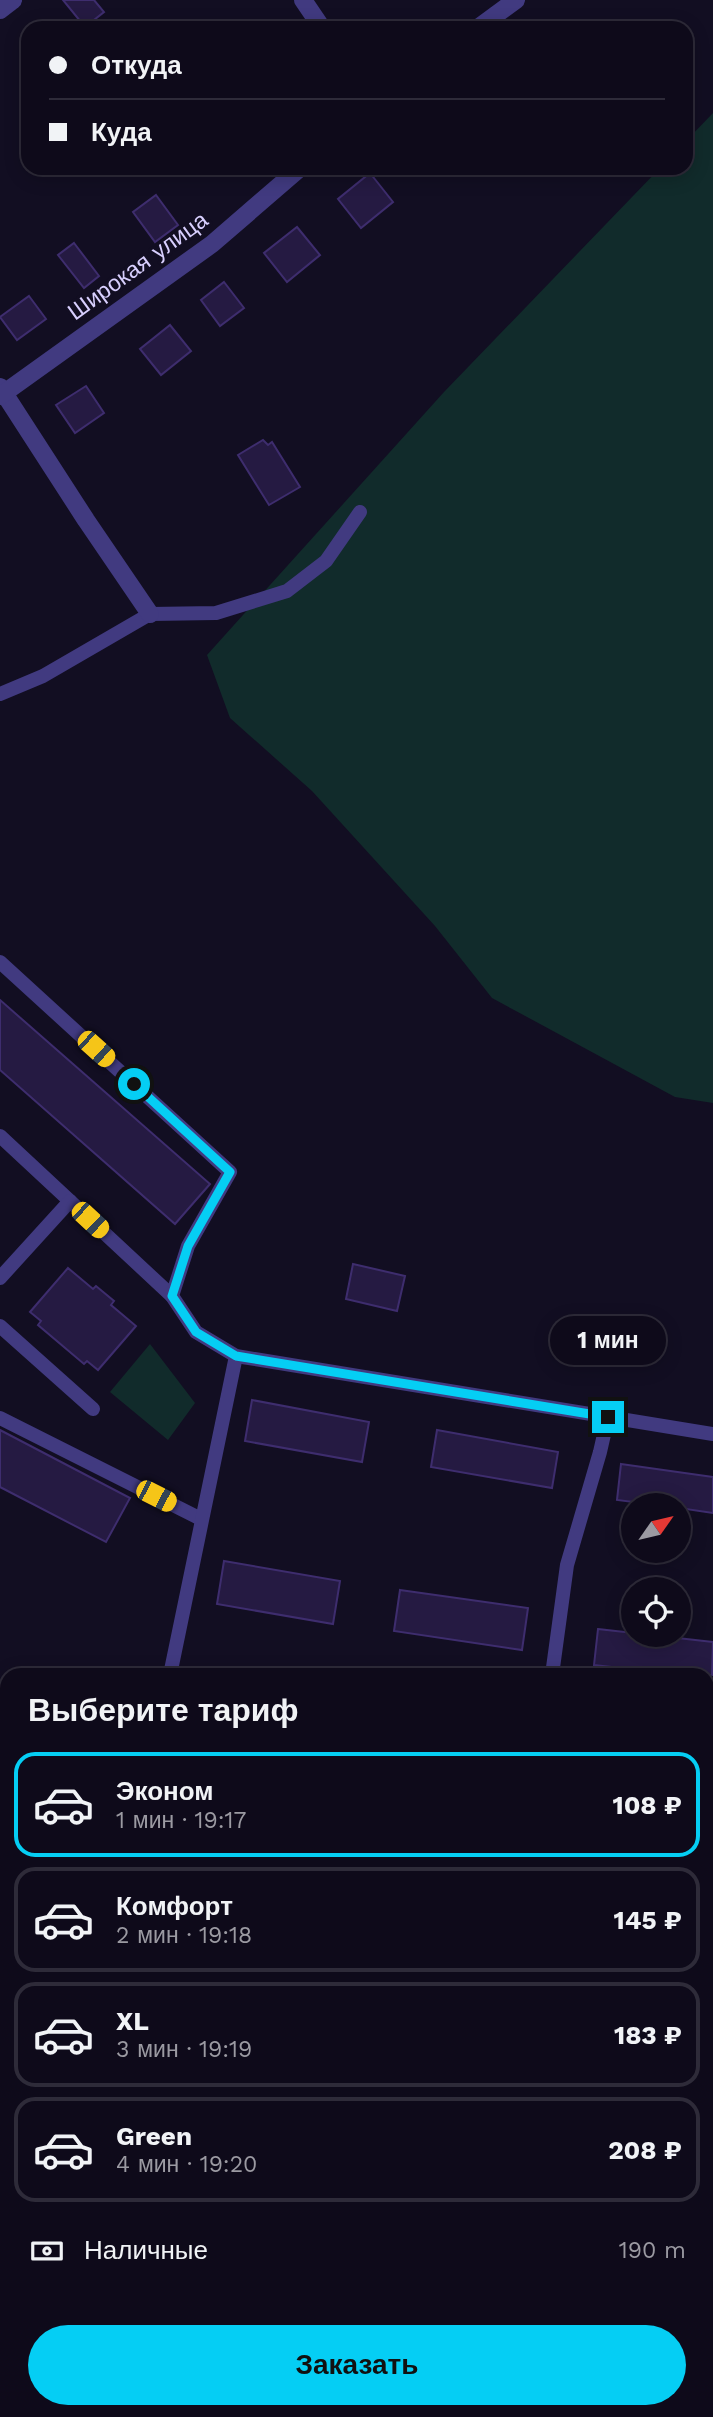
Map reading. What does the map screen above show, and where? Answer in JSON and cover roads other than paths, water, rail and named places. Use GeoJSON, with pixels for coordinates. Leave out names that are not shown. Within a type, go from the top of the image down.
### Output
{"type":"FeatureCollection","features":[{"type":"Feature","properties":{"kind":"street"},"geometry":{"type":"LineString","coordinates":[[0,10],[13,0]]}},
{"type":"Feature","properties":{"kind":"street"},"geometry":{"type":"LineString","coordinates":[[303,0],[317,21]]}},
{"type":"Feature","properties":{"kind":"street"},"geometry":{"type":"LineString","coordinates":[[488,21],[516,0]]}},
{"type":"Feature","properties":{"kind":"street","name":"Широкая улица"},"geometry":{"type":"LineString","coordinates":[[1,392],[212,244],[292,175]]}},
{"type":"Feature","properties":{"kind":"street"},"geometry":{"type":"LineString","coordinates":[[1,392],[150,614]]}},
{"type":"Feature","properties":{"kind":"lane"},"geometry":{"type":"LineString","coordinates":[[0,694],[43,676],[150,614],[216,613],[287,591],[326,561],[360,512]]}},
{"type":"Feature","properties":{"kind":"lane"},"geometry":{"type":"LineString","coordinates":[[0,961],[230,1172],[188,1246],[172,1296]]}},
{"type":"Feature","properties":{"kind":"lane"},"geometry":{"type":"LineString","coordinates":[[0,1136],[172,1296],[196,1332],[236,1356],[713,1434]]}},
{"type":"Feature","properties":{"kind":"lane"},"geometry":{"type":"LineString","coordinates":[[0,1278],[70,1201]]}},
{"type":"Feature","properties":{"kind":"lane"},"geometry":{"type":"LineString","coordinates":[[0,1326],[93,1409]]}},
{"type":"Feature","properties":{"kind":"lane"},"geometry":{"type":"LineString","coordinates":[[171,1668],[236,1356]]}},
{"type":"Feature","properties":{"kind":"lane"},"geometry":{"type":"LineString","coordinates":[[553,1668],[567,1565],[608,1417]]}},
{"type":"Feature","properties":{"kind":"lane"},"geometry":{"type":"LineString","coordinates":[[0,1418],[201,1519]]}}]}
